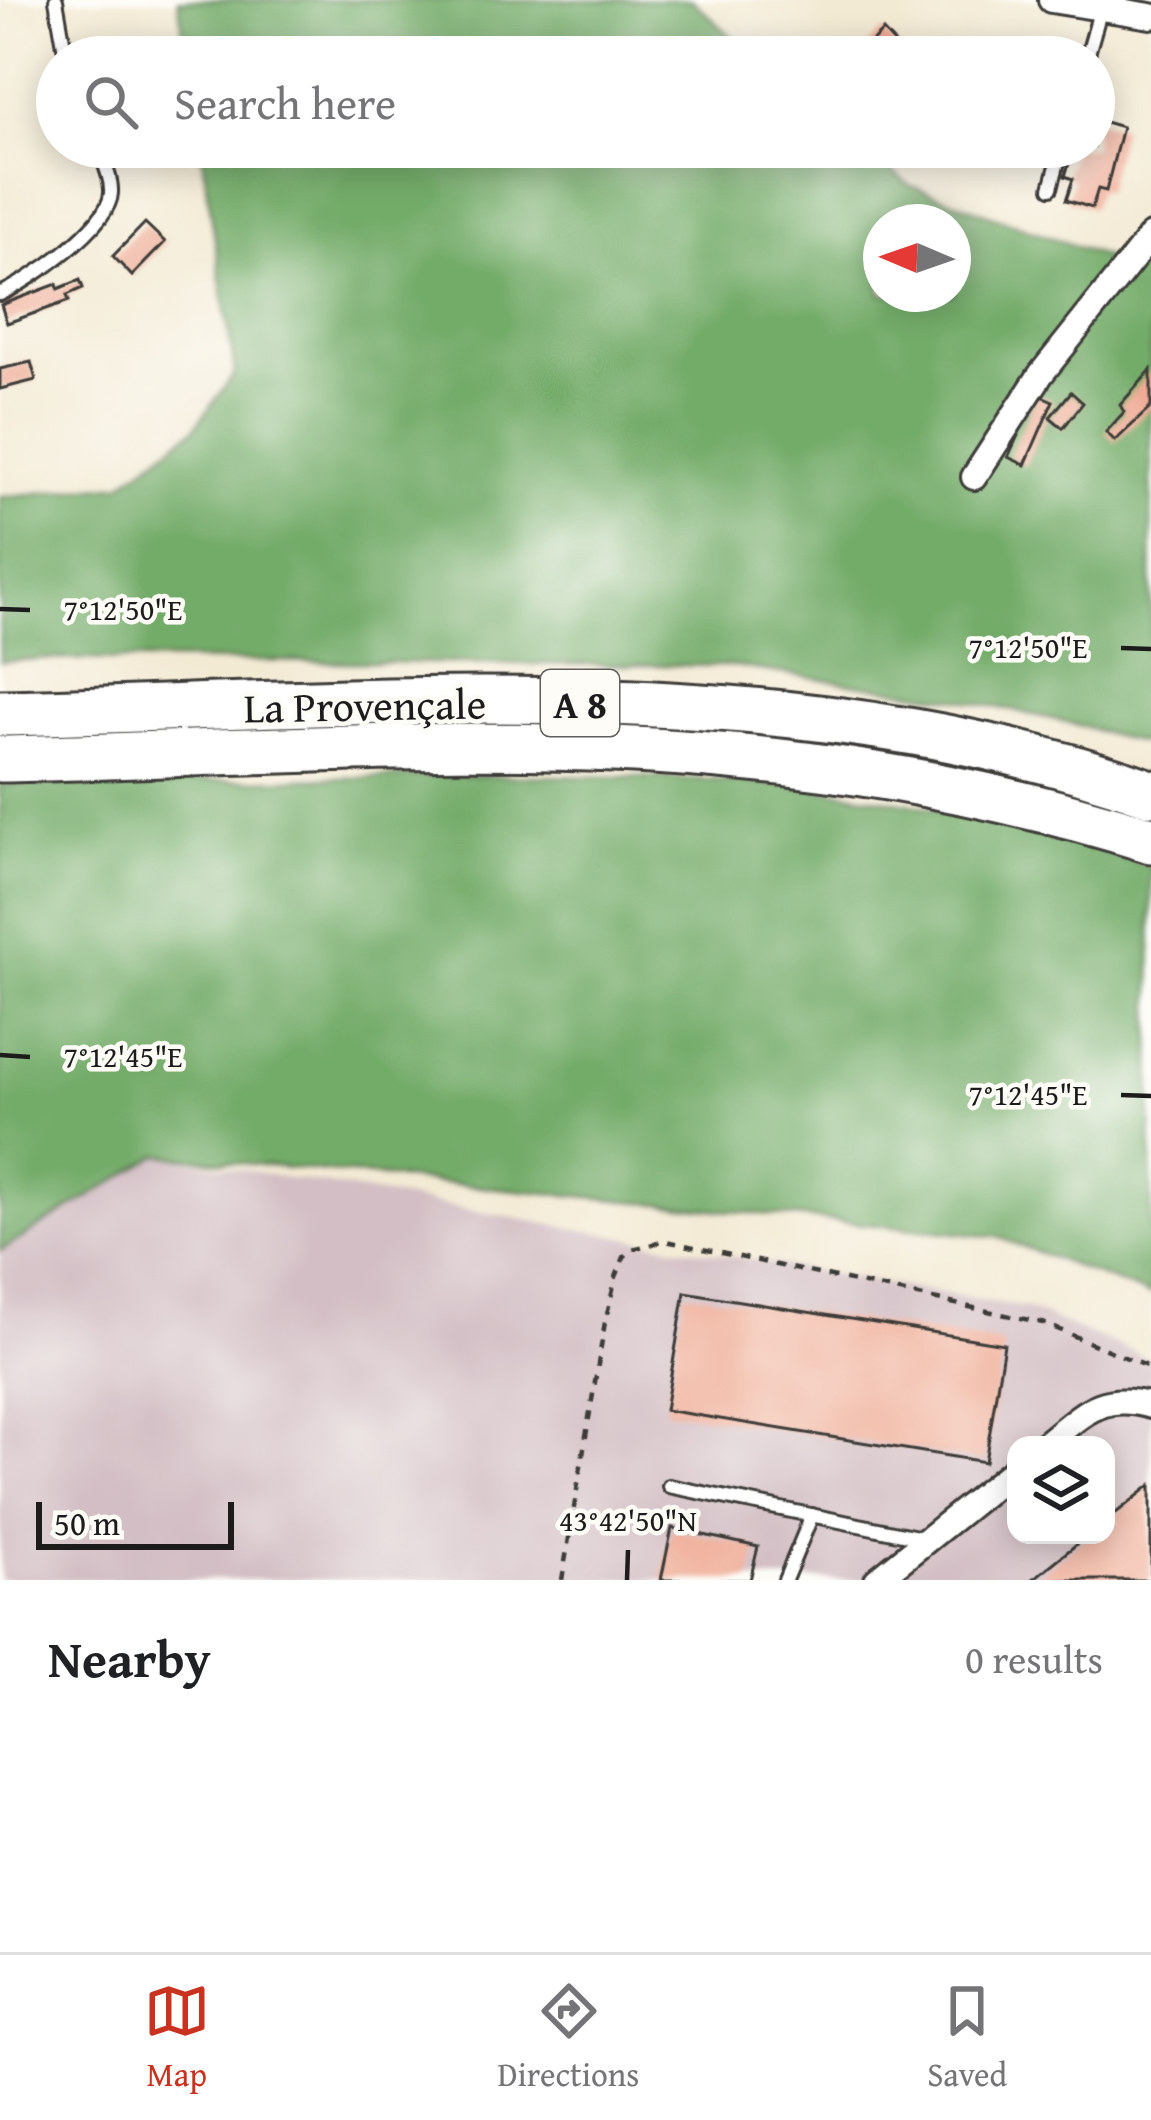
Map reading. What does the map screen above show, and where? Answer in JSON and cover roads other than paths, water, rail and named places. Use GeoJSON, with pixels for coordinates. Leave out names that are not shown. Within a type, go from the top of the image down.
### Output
{"type":"FeatureCollection","features":[{"type":"Feature","properties":{"kind":"highway","name":"La Provençale"},"geometry":{"type":"LineString","coordinates":[[0,713],[498,701],[732,707],[924,731],[1082,769],[1151,793]]}},
{"type":"Feature","properties":{"kind":"highway","name":"La Provençale"},"geometry":{"type":"LineString","coordinates":[[0,759],[500,748],[727,756],[963,790],[1151,840]]}},
{"type":"Feature","properties":{"kind":"street"},"geometry":{"type":"LineString","coordinates":[[1051,0],[1151,16]]}},
{"type":"Feature","properties":{"kind":"street"},"geometry":{"type":"LineString","coordinates":[[974,477],[1041,374],[1151,236]]}},
{"type":"Feature","properties":{"kind":"street"},"geometry":{"type":"LineString","coordinates":[[1056,1436],[1092,1406],[1125,1398],[1151,1406]]}},
{"type":"Feature","properties":{"kind":"street"},"geometry":{"type":"LineString","coordinates":[[877,1580],[1007,1475]]}},
{"type":"Feature","properties":{"kind":"lane"},"geometry":{"type":"LineString","coordinates":[[56,0],[62,36]]}},
{"type":"Feature","properties":{"kind":"lane"},"geometry":{"type":"LineString","coordinates":[[1093,36],[1101,8]]}},
{"type":"Feature","properties":{"kind":"lane"},"geometry":{"type":"LineString","coordinates":[[0,294],[60,255],[106,209],[112,195],[104,168]]}},
{"type":"Feature","properties":{"kind":"lane"},"geometry":{"type":"LineString","coordinates":[[1051,188],[1056,168]]}},
{"type":"Feature","properties":{"kind":"lane"},"geometry":{"type":"LineString","coordinates":[[669,1486],[928,1539]]}},
{"type":"Feature","properties":{"kind":"lane"},"geometry":{"type":"LineString","coordinates":[[784,1580],[812,1515]]}}]}
